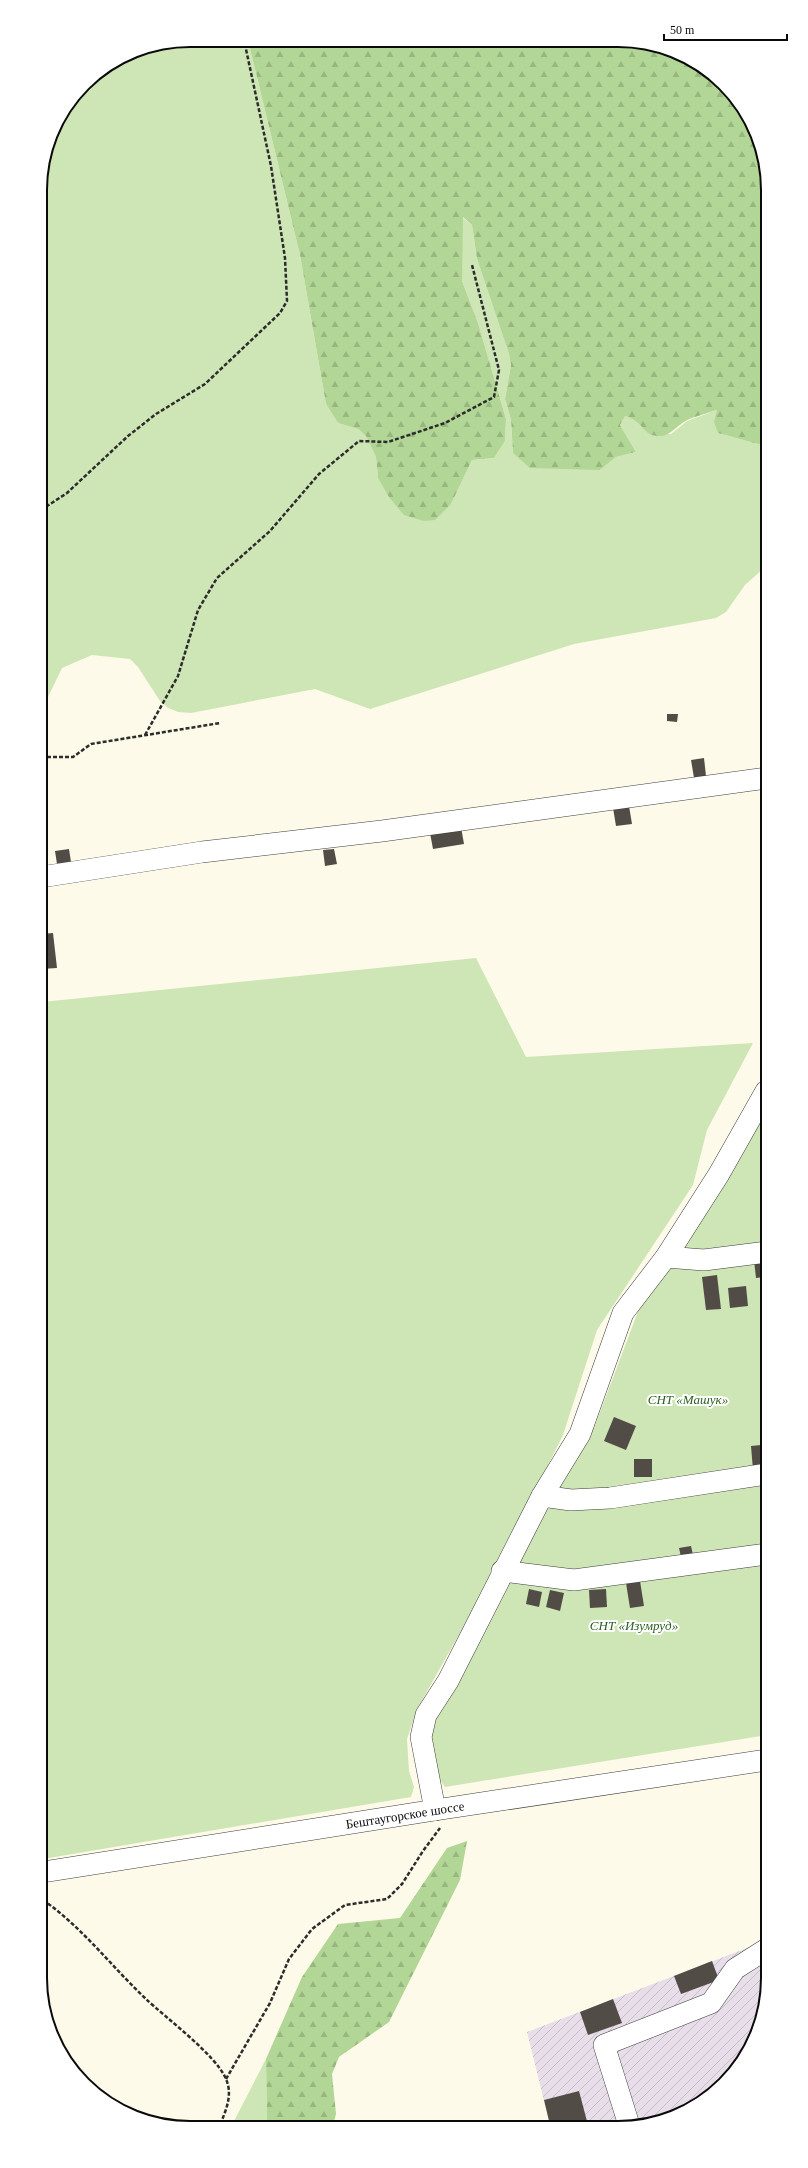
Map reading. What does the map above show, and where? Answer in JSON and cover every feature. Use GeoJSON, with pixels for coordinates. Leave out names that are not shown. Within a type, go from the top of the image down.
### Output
{"type":"FeatureCollection","features":[{"type":"Feature","properties":{"kind":"street"},"geometry":{"type":"LineString","coordinates":[[47,875],[202,852],[382,831],[761,779]]}},
{"type":"Feature","properties":{"kind":"street"},"geometry":{"type":"LineString","coordinates":[[439,1809],[421,1737],[426,1716],[448,1681],[502,1571],[542,1496],[580,1434],[623,1313],[666,1257],[719,1174],[761,1100]]}},
{"type":"Feature","properties":{"kind":"street"},"geometry":{"type":"LineString","coordinates":[[666,1257],[704,1260],[761,1253]]}},
{"type":"Feature","properties":{"kind":"street"},"geometry":{"type":"LineString","coordinates":[[542,1496],[571,1500],[610,1498],[761,1475]]}},
{"type":"Feature","properties":{"kind":"street"},"geometry":{"type":"LineString","coordinates":[[502,1571],[574,1580],[761,1555]]}},
{"type":"Feature","properties":{"kind":"street","name":"Бештаугорское шоссе"},"geometry":{"type":"LineString","coordinates":[[47,1871],[439,1809],[761,1761]]}},
{"type":"Feature","properties":{"kind":"street"},"geometry":{"type":"LineString","coordinates":[[628,2121],[604,2045],[710,2003],[735,1969],[761,1952]]}},
{"type":"Feature","properties":{"kind":"path"},"geometry":{"type":"LineString","coordinates":[[47,506],[67,493],[128,436],[156,414],[205,384],[280,313],[287,301],[285,258],[272,166],[246,47]]}},
{"type":"Feature","properties":{"kind":"path"},"geometry":{"type":"LineString","coordinates":[[145,735],[178,676],[198,610],[217,578],[270,531],[319,474],[359,441],[388,442],[445,423],[494,397],[499,370],[472,265]]}},
{"type":"Feature","properties":{"kind":"path"},"geometry":{"type":"LineString","coordinates":[[47,757],[73,757],[91,744],[220,723]]}},
{"type":"Feature","properties":{"kind":"path"},"geometry":{"type":"LineString","coordinates":[[226,2079],[270,2003],[289,1959],[312,1929],[345,1905],[387,1899],[402,1884],[423,1851],[443,1825],[439,1809]]}},
{"type":"Feature","properties":{"kind":"path"},"geometry":{"type":"LineString","coordinates":[[47,1903],[60,1912],[146,1999],[214,2061],[226,2079],[230,2100],[222,2121]]}},
{"type":"Feature","properties":{"kind":"shaded area"},"geometry":{"type":"Polygon","coordinates":[[[761,1943],[760,1997],[750,2033],[742,2050],[726,2072],[712,2086],[690,2102],[673,2110],[655,2116],[628,2121],[549,2121],[527,2032],[761,1943]]]}},
{"type":"Feature","properties":{"kind":"green space"},"geometry":{"type":"Polygon","coordinates":[[[180,47],[250,47],[300,255],[326,404],[338,423],[358,429],[366,436],[376,457],[378,478],[451,504],[472,460],[494,458],[505,441],[506,419],[478,323],[462,281],[462,217],[472,225],[477,259],[509,354],[511,365],[505,399],[511,420],[513,453],[600,470],[616,457],[636,452],[620,425],[625,415],[635,418],[650,434],[671,434],[687,421],[717,410],[718,433],[761,445],[761,571],[745,585],[726,612],[716,618],[574,644],[370,709],[315,689],[191,713],[178,712],[168,708],[160,701],[138,667],[130,659],[92,655],[62,668],[48,697],[48,171],[58,135],[71,110],[96,82],[118,66],[135,58],[153,52],[180,47]]]}},
{"type":"Feature","properties":{"kind":"green space"},"geometry":{"type":"Polygon","coordinates":[[[250,47],[628,47],[655,52],[673,58],[698,71],[726,96],[742,118],[756,153],[761,180],[761,445],[718,433],[714,422],[717,410],[687,420],[663,436],[652,435],[635,420],[625,416],[620,425],[636,452],[616,457],[600,470],[530,468],[513,453],[511,420],[505,399],[511,365],[509,354],[477,259],[472,225],[463,217],[462,281],[478,323],[506,419],[505,441],[494,458],[472,460],[451,504],[435,520],[424,521],[404,515],[389,497],[378,478],[376,457],[366,436],[358,429],[338,423],[326,404],[300,255],[250,47]]]}},
{"type":"Feature","properties":{"kind":"green space"},"geometry":{"type":"Polygon","coordinates":[[[476,958],[526,1057],[753,1043],[707,1130],[693,1185],[597,1330],[563,1435],[495,1571],[417,1709],[407,1739],[409,1771],[414,1787],[411,1797],[47,1858],[47,1001],[476,958]]]}},
{"type":"Feature","properties":{"kind":"green space","name":"СНТ «Машук»"},"geometry":{"type":"Polygon","coordinates":[[[761,1099],[761,1466],[547,1501],[594,1428],[645,1293],[761,1099]]]}},
{"type":"Feature","properties":{"kind":"green space","name":"СНТ «Изумруд»"},"geometry":{"type":"Polygon","coordinates":[[[761,1477],[761,1736],[445,1787],[430,1766],[430,1731],[545,1508],[761,1477]]]}},
{"type":"Feature","properties":{"kind":"green space"},"geometry":{"type":"Polygon","coordinates":[[[467,1841],[460,1880],[389,2022],[339,2057],[332,2074],[336,2114],[334,2121],[267,2121],[266,2059],[302,1977],[338,1924],[400,1918],[447,1848],[467,1841]]]}},
{"type":"Feature","properties":{"kind":"green space"},"geometry":{"type":"Polygon","coordinates":[[[266,2059],[267,2121],[234,2121],[266,2059]]]}},
{"type":"Feature","properties":{"kind":"building"},"geometry":{"type":"Polygon","coordinates":[[[667,714],[678,714],[677,722],[667,721],[667,714]]]}},
{"type":"Feature","properties":{"kind":"building"},"geometry":{"type":"Polygon","coordinates":[[[704,758],[706,776],[694,778],[691,760],[704,758]]]}},
{"type":"Feature","properties":{"kind":"building"},"geometry":{"type":"Polygon","coordinates":[[[629,806],[632,824],[616,826],[613,808],[629,806]]]}},
{"type":"Feature","properties":{"kind":"building"},"geometry":{"type":"Polygon","coordinates":[[[461,827],[464,844],[433,849],[430,833],[461,827]]]}},
{"type":"Feature","properties":{"kind":"building"},"geometry":{"type":"Polygon","coordinates":[[[69,849],[71,862],[57,864],[55,851],[69,849]]]}},
{"type":"Feature","properties":{"kind":"building"},"geometry":{"type":"Polygon","coordinates":[[[334,849],[337,864],[325,866],[323,850],[334,849]]]}},
{"type":"Feature","properties":{"kind":"building"},"geometry":{"type":"Polygon","coordinates":[[[53,933],[57,968],[47,969],[47,934],[53,933]]]}},
{"type":"Feature","properties":{"kind":"building"},"geometry":{"type":"Polygon","coordinates":[[[761,1258],[761,1277],[756,1278],[754,1260],[761,1258]]]}},
{"type":"Feature","properties":{"kind":"building"},"geometry":{"type":"Polygon","coordinates":[[[717,1275],[721,1309],[706,1310],[702,1277],[717,1275]]]}},
{"type":"Feature","properties":{"kind":"building"},"geometry":{"type":"Polygon","coordinates":[[[746,1286],[748,1306],[730,1308],[728,1288],[746,1286]]]}},
{"type":"Feature","properties":{"kind":"building"},"geometry":{"type":"Polygon","coordinates":[[[614,1417],[636,1426],[626,1450],[604,1441],[614,1417]]]}},
{"type":"Feature","properties":{"kind":"building"},"geometry":{"type":"Polygon","coordinates":[[[761,1445],[761,1469],[753,1470],[751,1446],[761,1445]]]}},
{"type":"Feature","properties":{"kind":"building"},"geometry":{"type":"Polygon","coordinates":[[[634,1459],[652,1459],[652,1477],[634,1477],[634,1459]]]}},
{"type":"Feature","properties":{"kind":"building"},"geometry":{"type":"Polygon","coordinates":[[[691,1546],[694,1559],[682,1561],[679,1548],[691,1546]]]}},
{"type":"Feature","properties":{"kind":"building"},"geometry":{"type":"Polygon","coordinates":[[[640,1581],[644,1606],[630,1608],[626,1583],[640,1581]]]}},
{"type":"Feature","properties":{"kind":"building"},"geometry":{"type":"Polygon","coordinates":[[[529,1589],[542,1592],[539,1607],[526,1604],[529,1589]]]}},
{"type":"Feature","properties":{"kind":"building"},"geometry":{"type":"Polygon","coordinates":[[[606,1589],[607,1607],[590,1608],[589,1590],[606,1589]]]}},
{"type":"Feature","properties":{"kind":"building"},"geometry":{"type":"Polygon","coordinates":[[[550,1590],[564,1593],[560,1611],[546,1607],[550,1590]]]}},
{"type":"Feature","properties":{"kind":"building"},"geometry":{"type":"Polygon","coordinates":[[[712,1961],[719,1980],[681,1994],[674,1976],[712,1961]]]}},
{"type":"Feature","properties":{"kind":"building"},"geometry":{"type":"Polygon","coordinates":[[[613,1999],[622,2023],[588,2035],[580,2012],[613,1999]]]}},
{"type":"Feature","properties":{"kind":"building"},"geometry":{"type":"Polygon","coordinates":[[[579,2091],[587,2121],[549,2121],[544,2100],[579,2091]]]}}]}
